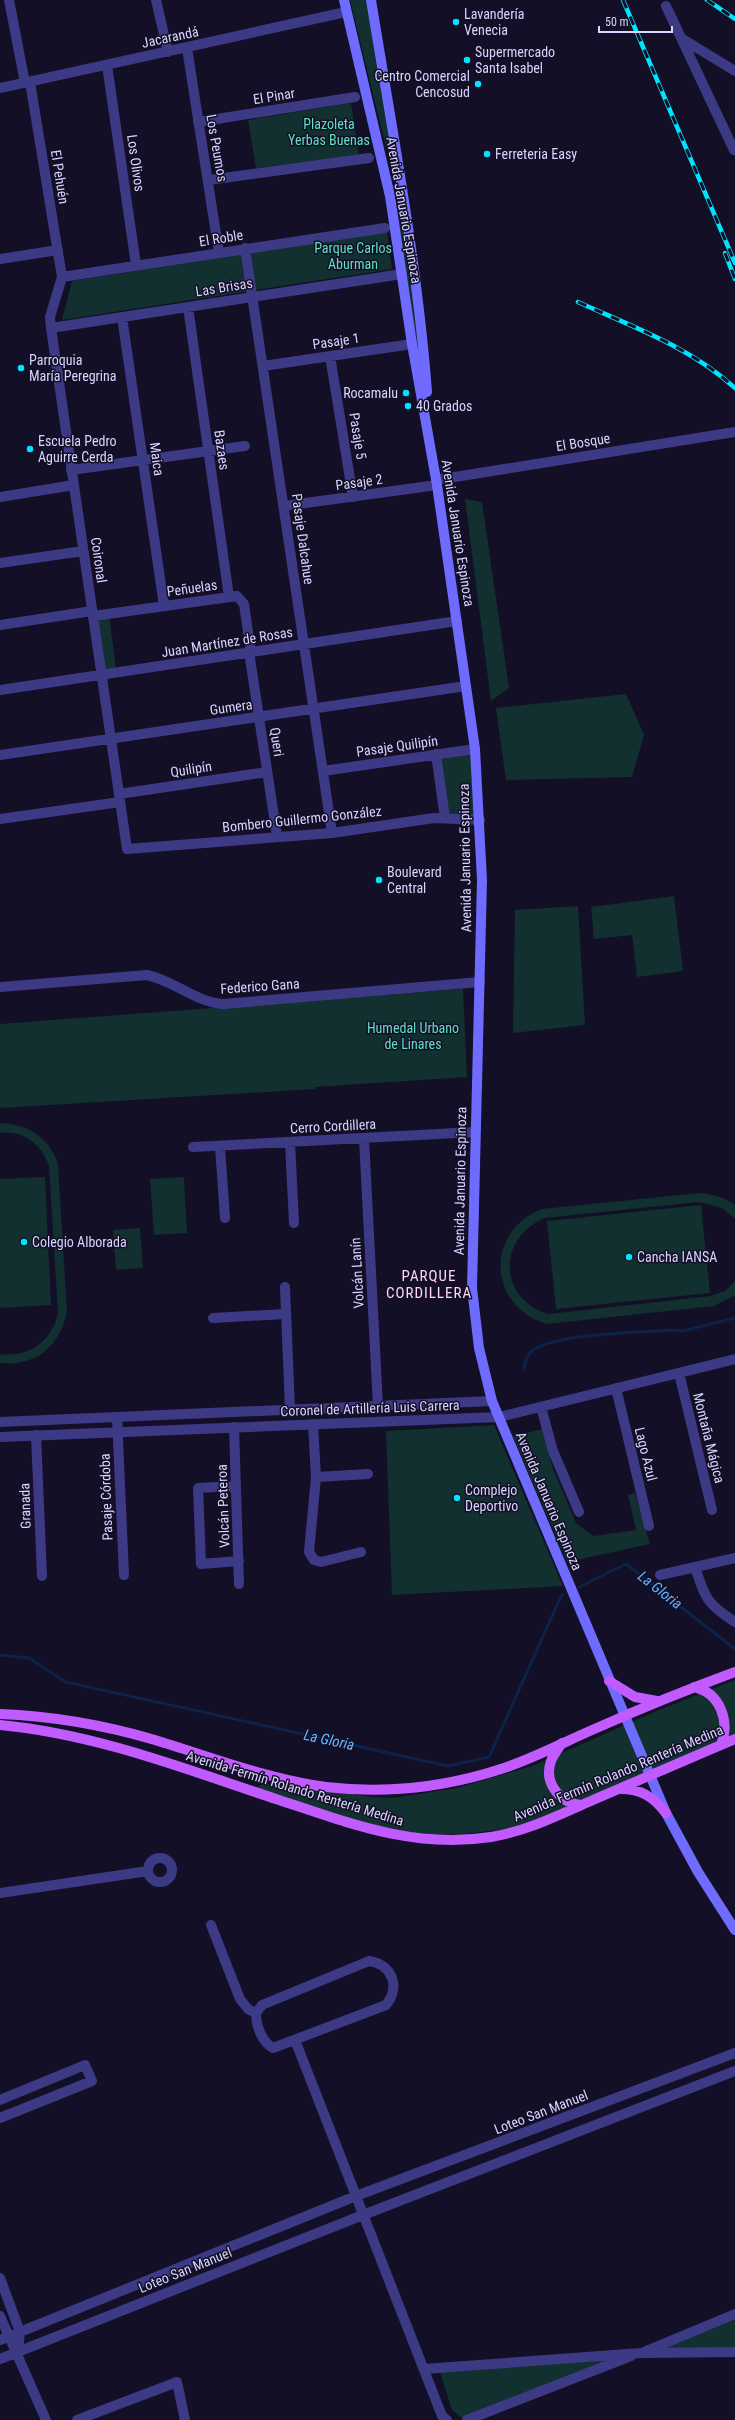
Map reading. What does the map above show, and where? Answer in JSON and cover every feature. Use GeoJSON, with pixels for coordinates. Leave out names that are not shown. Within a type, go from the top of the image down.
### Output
{"type":"FeatureCollection","features":[{"type":"Feature","properties":{"kind":"main road","name":"Avenida Januario Espinoza"},"geometry":{"type":"LineString","coordinates":[[344,0],[387,177],[412,344],[437,483],[458,621],[475,749],[480,820],[482,880],[475,1132],[473,1308],[479,1348],[492,1401],[666,1813],[698,1872],[735,1930]]}},
{"type":"Feature","properties":{"kind":"main road","name":"Avenida Januario Espinoza"},"geometry":{"type":"LineString","coordinates":[[371,0],[417,286],[424,348],[428,428]]}},
{"type":"Feature","properties":{"kind":"main road","name":"Avenida Fermín Rolando Rentería Medina"},"geometry":{"type":"LineString","coordinates":[[0,1714],[38,1716],[84,1723],[154,1740],[274,1776],[326,1787],[363,1790],[434,1785],[481,1775],[522,1761],[661,1700],[735,1672]]}},
{"type":"Feature","properties":{"kind":"main road"},"geometry":{"type":"LineString","coordinates":[[609,1681],[635,1697],[647,1700],[661,1700]]}},
{"type":"Feature","properties":{"kind":"main road"},"geometry":{"type":"LineString","coordinates":[[694,1687],[708,1692],[720,1709],[725,1724],[721,1745]]}},
{"type":"Feature","properties":{"kind":"main road","name":"Avenida Fermín Rolando Rentería Medina"},"geometry":{"type":"LineString","coordinates":[[0,1725],[56,1733],[107,1744],[337,1819],[416,1839],[459,1840],[512,1833],[550,1820],[581,1805],[735,1739]]}},
{"type":"Feature","properties":{"kind":"main road"},"geometry":{"type":"LineString","coordinates":[[563,1742],[551,1761],[550,1779],[558,1796],[564,1801],[581,1805]]}},
{"type":"Feature","properties":{"kind":"main road"},"geometry":{"type":"LineString","coordinates":[[618,1789],[628,1789],[646,1794],[655,1800],[666,1813]]}},
{"type":"Feature","properties":{"kind":"street","name":"El Pehuén"},"geometry":{"type":"LineString","coordinates":[[9,0],[28,82],[62,276]]}},
{"type":"Feature","properties":{"kind":"street"},"geometry":{"type":"LineString","coordinates":[[156,0],[168,52]]}},
{"type":"Feature","properties":{"kind":"street"},"geometry":{"type":"LineString","coordinates":[[666,6],[735,150],[724,155]]}},
{"type":"Feature","properties":{"kind":"street","name":"Jacarandá"},"geometry":{"type":"LineString","coordinates":[[0,88],[346,12]]}},
{"type":"Feature","properties":{"kind":"street"},"geometry":{"type":"LineString","coordinates":[[682,38],[735,72]]}},
{"type":"Feature","properties":{"kind":"street","name":"Los Peumos"},"geometry":{"type":"LineString","coordinates":[[187,48],[198,122],[209,180],[219,253]]}},
{"type":"Feature","properties":{"kind":"street","name":"Los Olivos"},"geometry":{"type":"LineString","coordinates":[[108,65],[136,265]]}},
{"type":"Feature","properties":{"kind":"street","name":"El Pinar"},"geometry":{"type":"LineString","coordinates":[[198,122],[355,97]]}},
{"type":"Feature","properties":{"kind":"street"},"geometry":{"type":"LineString","coordinates":[[209,180],[369,158]]}},
{"type":"Feature","properties":{"kind":"street","name":"El Roble"},"geometry":{"type":"LineString","coordinates":[[62,276],[385,228]]}},
{"type":"Feature","properties":{"kind":"street","name":"Pasaje Dalcahue"},"geometry":{"type":"LineString","coordinates":[[245,248],[332,833]]}},
{"type":"Feature","properties":{"kind":"street"},"geometry":{"type":"LineString","coordinates":[[0,259],[58,250]]}},
{"type":"Feature","properties":{"kind":"street","name":"Las Brisas"},"geometry":{"type":"LineString","coordinates":[[51,328],[402,274]]}},
{"type":"Feature","properties":{"kind":"street","name":"Coironal"},"geometry":{"type":"LineString","coordinates":[[62,276],[50,317],[51,328],[127,849]]}},
{"type":"Feature","properties":{"kind":"street","name":"Bazaes"},"geometry":{"type":"LineString","coordinates":[[188,307],[229,597]]}},
{"type":"Feature","properties":{"kind":"street","name":"Maica"},"geometry":{"type":"LineString","coordinates":[[122,317],[164,606]]}},
{"type":"Feature","properties":{"kind":"street","name":"Pasaje 1"},"geometry":{"type":"LineString","coordinates":[[263,366],[412,344]]}},
{"type":"Feature","properties":{"kind":"street","name":"Pasaje 5"},"geometry":{"type":"LineString","coordinates":[[330,356],[353,497]]}},
{"type":"Feature","properties":{"kind":"street","name":"El Bosque"},"geometry":{"type":"LineString","coordinates":[[437,483],[735,432]]}},
{"type":"Feature","properties":{"kind":"street"},"geometry":{"type":"LineString","coordinates":[[71,470],[245,446]]}},
{"type":"Feature","properties":{"kind":"street","name":"Pasaje 2"},"geometry":{"type":"LineString","coordinates":[[284,506],[353,497],[437,483]]}},
{"type":"Feature","properties":{"kind":"street"},"geometry":{"type":"LineString","coordinates":[[0,497],[74,485]]}},
{"type":"Feature","properties":{"kind":"street"},"geometry":{"type":"LineString","coordinates":[[0,563],[83,551]]}},
{"type":"Feature","properties":{"kind":"street","name":"Peñuelas"},"geometry":{"type":"LineString","coordinates":[[0,625],[237,596],[242,600],[250,652]]}},
{"type":"Feature","properties":{"kind":"street","name":"Juan Martínez de Rosas"},"geometry":{"type":"LineString","coordinates":[[0,690],[458,621]]}},
{"type":"Feature","properties":{"kind":"street","name":"Queri"},"geometry":{"type":"LineString","coordinates":[[250,652],[277,836]]}},
{"type":"Feature","properties":{"kind":"street","name":"Gumera"},"geometry":{"type":"LineString","coordinates":[[0,756],[466,686]]}},
{"type":"Feature","properties":{"kind":"street","name":"Pasaje Quilipín"},"geometry":{"type":"LineString","coordinates":[[323,771],[475,749]]}},
{"type":"Feature","properties":{"kind":"street","name":"Avenida Januario Espinoza"},"geometry":{"type":"LineString","coordinates":[[436,754],[445,818]]}},
{"type":"Feature","properties":{"kind":"street","name":"Quilipín"},"geometry":{"type":"LineString","coordinates":[[0,819],[267,772]]}},
{"type":"Feature","properties":{"kind":"street","name":"Bombero Guillermo González"},"geometry":{"type":"LineString","coordinates":[[127,849],[277,836],[332,833],[445,818],[480,820]]}},
{"type":"Feature","properties":{"kind":"street","name":"Federico Gana"},"geometry":{"type":"LineString","coordinates":[[0,987],[146,975],[159,978],[210,1002],[223,1004],[480,982]]}},
{"type":"Feature","properties":{"kind":"street","name":"Cerro Cordillera"},"geometry":{"type":"LineString","coordinates":[[193,1147],[220,1147],[475,1132]]}},
{"type":"Feature","properties":{"kind":"street","name":"Volcán Lanín"},"geometry":{"type":"LineString","coordinates":[[364,1139],[378,1406]]}},
{"type":"Feature","properties":{"kind":"street"},"geometry":{"type":"LineString","coordinates":[[290,1142],[294,1223]]}},
{"type":"Feature","properties":{"kind":"street"},"geometry":{"type":"LineString","coordinates":[[220,1147],[225,1218]]}},
{"type":"Feature","properties":{"kind":"street"},"geometry":{"type":"LineString","coordinates":[[285,1287],[290,1410]]}},
{"type":"Feature","properties":{"kind":"street"},"geometry":{"type":"LineString","coordinates":[[212,1318],[285,1314]]}},
{"type":"Feature","properties":{"kind":"street","name":"Coronel de Artillería Luis Carrera"},"geometry":{"type":"LineString","coordinates":[[0,1437],[499,1417],[735,1359]]}},
{"type":"Feature","properties":{"kind":"street","name":"Montaña Mágica"},"geometry":{"type":"LineString","coordinates":[[679,1373],[712,1510]]}},
{"type":"Feature","properties":{"kind":"street","name":"Lago Azul"},"geometry":{"type":"LineString","coordinates":[[616,1388],[649,1526]]}},
{"type":"Feature","properties":{"kind":"street","name":"Coronel de Artillería Luis Carrera"},"geometry":{"type":"LineString","coordinates":[[0,1422],[492,1401]]}},
{"type":"Feature","properties":{"kind":"street"},"geometry":{"type":"LineString","coordinates":[[450,1403],[450,1419]]}},
{"type":"Feature","properties":{"kind":"street"},"geometry":{"type":"LineString","coordinates":[[541,1407],[553,1451],[579,1512]]}},
{"type":"Feature","properties":{"kind":"street"},"geometry":{"type":"LineString","coordinates":[[333,1424],[334,1408]]}},
{"type":"Feature","properties":{"kind":"street","name":"Pasaje Córdoba"},"geometry":{"type":"LineString","coordinates":[[117,1417],[124,1575]]}},
{"type":"Feature","properties":{"kind":"street"},"geometry":{"type":"LineString","coordinates":[[313,1424],[316,1477],[315,1507],[308,1547],[311,1557],[321,1562],[361,1552]]}},
{"type":"Feature","properties":{"kind":"street","name":"Volcán Peteroa"},"geometry":{"type":"LineString","coordinates":[[234,1428],[240,1584]]}},
{"type":"Feature","properties":{"kind":"street","name":"Granada"},"geometry":{"type":"LineString","coordinates":[[36,1435],[42,1576]]}},
{"type":"Feature","properties":{"kind":"street"},"geometry":{"type":"LineString","coordinates":[[316,1477],[368,1474]]}},
{"type":"Feature","properties":{"kind":"street"},"geometry":{"type":"LineString","coordinates":[[236,1486],[198,1488],[201,1564],[239,1561]]}},
{"type":"Feature","properties":{"kind":"street"},"geometry":{"type":"LineString","coordinates":[[660,1575],[735,1558]]}},
{"type":"Feature","properties":{"kind":"street"},"geometry":{"type":"LineString","coordinates":[[694,1567],[704,1595],[710,1604],[735,1622]]}},
{"type":"Feature","properties":{"kind":"street"},"geometry":{"type":"LineString","coordinates":[[0,1893],[148,1871]]}},
{"type":"Feature","properties":{"kind":"street"},"geometry":{"type":"LineString","coordinates":[[211,1924],[240,1999],[248,2009],[256,2013]]}},
{"type":"Feature","properties":{"kind":"street"},"geometry":{"type":"LineString","coordinates":[[369,1962],[380,1964],[388,1971],[394,1987],[391,1997],[386,2005],[273,2048],[268,2045],[256,2020],[256,2013],[262,2005],[369,1962]]}},
{"type":"Feature","properties":{"kind":"street"},"geometry":{"type":"LineString","coordinates":[[295,2040],[442,2416],[447,2420]]}},
{"type":"Feature","properties":{"kind":"street","name":"Loteo San Manuel"},"geometry":{"type":"LineString","coordinates":[[4,2338],[356,2196],[735,2053]]}},
{"type":"Feature","properties":{"kind":"street"},"geometry":{"type":"LineString","coordinates":[[0,2100],[85,2065],[92,2081],[0,2118]]}},
{"type":"Feature","properties":{"kind":"street","name":"Loteo San Manuel"},"geometry":{"type":"LineString","coordinates":[[0,2359],[363,2215],[735,2071]]}},
{"type":"Feature","properties":{"kind":"street"},"geometry":{"type":"LineString","coordinates":[[0,2278],[20,2332],[18,2352]]}},
{"type":"Feature","properties":{"kind":"street"},"geometry":{"type":"LineString","coordinates":[[467,2420],[641,2353],[735,2314]]}},
{"type":"Feature","properties":{"kind":"street"},"geometry":{"type":"LineString","coordinates":[[0,2316],[4,2338],[18,2352],[46,2420]]}},
{"type":"Feature","properties":{"kind":"street"},"geometry":{"type":"LineString","coordinates":[[424,2369],[641,2353],[735,2352]]}},
{"type":"Feature","properties":{"kind":"street"},"geometry":{"type":"LineString","coordinates":[[77,2420],[177,2382],[185,2420]]}},
{"type":"Feature","properties":{"kind":"green space"},"geometry":{"type":"Polygon","coordinates":[[[350,0],[366,0],[392,158],[386,147],[350,0]]]}},
{"type":"Feature","properties":{"kind":"green space","name":"Plazoleta Yerbas Buenas"},"geometry":{"type":"Polygon","coordinates":[[[351,103],[359,155],[256,168],[248,120],[351,103]]]}},
{"type":"Feature","properties":{"kind":"green space"},"geometry":{"type":"Polygon","coordinates":[[[397,214],[404,220],[422,363],[415,343],[397,214]]]}},
{"type":"Feature","properties":{"kind":"green space","name":"Parque Carlos Aburman"},"geometry":{"type":"Polygon","coordinates":[[[387,232],[392,269],[62,320],[72,281],[387,232]]]}},
{"type":"Feature","properties":{"kind":"green space"},"geometry":{"type":"Polygon","coordinates":[[[465,499],[482,502],[509,688],[491,701],[465,499]]]}},
{"type":"Feature","properties":{"kind":"green space"},"geometry":{"type":"Polygon","coordinates":[[[109,615],[116,670],[104,673],[96,618],[109,615]]]}},
{"type":"Feature","properties":{"kind":"green space"},"geometry":{"type":"Polygon","coordinates":[[[626,694],[644,735],[632,777],[506,780],[496,708],[626,694]]]}},
{"type":"Feature","properties":{"kind":"green space"},"geometry":{"type":"Polygon","coordinates":[[[472,754],[477,818],[447,815],[439,756],[472,754]]]}},
{"type":"Feature","properties":{"kind":"green space"},"geometry":{"type":"Polygon","coordinates":[[[674,896],[683,971],[637,977],[632,935],[594,939],[591,907],[674,896]]]}},
{"type":"Feature","properties":{"kind":"green space"},"geometry":{"type":"Polygon","coordinates":[[[578,906],[585,1025],[513,1033],[515,910],[578,906]]]}},
{"type":"Feature","properties":{"kind":"green space","name":"Humedal Urbano de Linares"},"geometry":{"type":"Polygon","coordinates":[[[463,989],[467,1077],[315,1087],[315,1089],[0,1108],[0,1024],[463,989]]]}},
{"type":"Feature","properties":{"kind":"green space"},"geometry":{"type":"Polygon","coordinates":[[[4,1123],[23,1127],[38,1135],[50,1147],[58,1164],[67,1312],[59,1335],[44,1352],[25,1362],[13,1363],[0,1363],[0,1354],[21,1353],[38,1345],[51,1331],[58,1312],[49,1166],[42,1152],[31,1140],[17,1134],[0,1133],[0,1124],[4,1123]]]}},
{"type":"Feature","properties":{"kind":"green space","name":"Colegio Alborada"},"geometry":{"type":"Polygon","coordinates":[[[45,1177],[51,1305],[0,1308],[0,1179],[45,1177]]]}},
{"type":"Feature","properties":{"kind":"green space"},"geometry":{"type":"Polygon","coordinates":[[[184,1177],[187,1233],[154,1235],[150,1179],[184,1177]]]}},
{"type":"Feature","properties":{"kind":"green space"},"geometry":{"type":"Polygon","coordinates":[[[699,1193],[718,1196],[735,1205],[735,1219],[722,1208],[699,1202],[545,1218],[529,1227],[518,1239],[512,1253],[510,1268],[512,1282],[520,1295],[532,1306],[548,1314],[711,1296],[725,1291],[735,1281],[735,1295],[714,1306],[547,1324],[527,1315],[513,1302],[504,1286],[501,1268],[503,1250],[510,1234],[523,1220],[542,1209],[699,1193]]]}},
{"type":"Feature","properties":{"kind":"green space","name":"Cancha IANSA"},"geometry":{"type":"Polygon","coordinates":[[[701,1205],[710,1293],[556,1309],[547,1221],[701,1205]]]}},
{"type":"Feature","properties":{"kind":"green space"},"geometry":{"type":"Polygon","coordinates":[[[140,1228],[143,1268],[116,1270],[113,1230],[140,1228]]]}},
{"type":"Feature","properties":{"kind":"green space","name":"Complejo Deportivo"},"geometry":{"type":"Polygon","coordinates":[[[494,1425],[563,1586],[392,1595],[386,1431],[494,1425]]]}},
{"type":"Feature","properties":{"kind":"green space"},"geometry":{"type":"Polygon","coordinates":[[[543,1429],[552,1466],[576,1523],[593,1536],[636,1530],[628,1495],[635,1493],[650,1544],[567,1562],[513,1436],[543,1429]]]}},
{"type":"Feature","properties":{"kind":"green space"},"geometry":{"type":"Polygon","coordinates":[[[735,1680],[735,1736],[521,1826],[458,1834],[425,1834],[394,1830],[325,1811],[257,1788],[263,1783],[392,1798],[457,1788],[532,1766],[659,1710],[735,1680]]]}},
{"type":"Feature","properties":{"kind":"green space"},"geometry":{"type":"Polygon","coordinates":[[[735,2320],[735,2347],[661,2349],[735,2320]]]}},
{"type":"Feature","properties":{"kind":"green space"},"geometry":{"type":"Polygon","coordinates":[[[618,2357],[463,2419],[452,2410],[440,2372],[618,2357]]]}},
{"type":"Feature","properties":{"kind":"waterway"},"geometry":{"type":"LineString","coordinates":[[524,1368],[529,1354],[536,1348],[565,1339],[602,1334],[671,1330],[683,1331],[735,1318]]}},
{"type":"Feature","properties":{"kind":"waterway","name":"La Gloria"},"geometry":{"type":"LineString","coordinates":[[579,1587],[626,1564],[735,1649]]}},
{"type":"Feature","properties":{"kind":"waterway","name":"La Gloria"},"geometry":{"type":"LineString","coordinates":[[0,1655],[29,1658],[66,1682],[448,1766],[489,1757],[563,1594]]}},
{"type":"Feature","properties":{"kind":"railway"},"geometry":{"type":"LineString","coordinates":[[623,0],[735,263]]}},
{"type":"Feature","properties":{"kind":"railway"},"geometry":{"type":"LineString","coordinates":[[707,0],[735,19]]}},
{"type":"Feature","properties":{"kind":"railway"},"geometry":{"type":"LineString","coordinates":[[725,253],[735,279]]}},
{"type":"Feature","properties":{"kind":"railway"},"geometry":{"type":"LineString","coordinates":[[578,302],[640,329],[680,349],[718,374],[735,388]]}},
{"type":"Feature","properties":{"kind":"place","name":"Lavandería Venecia"},"geometry":{"type":"Point","coordinates":[456,22]}},
{"type":"Feature","properties":{"kind":"place","name":"Supermercado Santa Isabel"},"geometry":{"type":"Point","coordinates":[467,60]}},
{"type":"Feature","properties":{"kind":"place","name":"Centro Comercial Cencosud"},"geometry":{"type":"Point","coordinates":[478,84]}},
{"type":"Feature","properties":{"kind":"place","name":"Ferreteria Easy"},"geometry":{"type":"Point","coordinates":[487,154]}},
{"type":"Feature","properties":{"kind":"place","name":"Parroquia María Peregrina"},"geometry":{"type":"Point","coordinates":[21,368]}},
{"type":"Feature","properties":{"kind":"place","name":"Rocamalu"},"geometry":{"type":"Point","coordinates":[406,393]}},
{"type":"Feature","properties":{"kind":"place","name":"40 Grados"},"geometry":{"type":"Point","coordinates":[408,406]}},
{"type":"Feature","properties":{"kind":"place","name":"Escuela Pedro Aguirre Cerda"},"geometry":{"type":"Point","coordinates":[30,449]}},
{"type":"Feature","properties":{"kind":"place","name":"Boulevard Central"},"geometry":{"type":"Point","coordinates":[379,880]}},
{"type":"Feature","properties":{"kind":"place","name":"Colegio Alborada"},"geometry":{"type":"Point","coordinates":[24,1242]}},
{"type":"Feature","properties":{"kind":"place","name":"Cancha IANSA"},"geometry":{"type":"Point","coordinates":[629,1257]}},
{"type":"Feature","properties":{"kind":"place","name":"Complejo Deportivo"},"geometry":{"type":"Point","coordinates":[457,1498]}},
{"type":"Feature","properties":{"kind":"district","name":"PARQUE CORDILLERA"},"geometry":{"type":"Point","coordinates":[429,1284]}}]}
